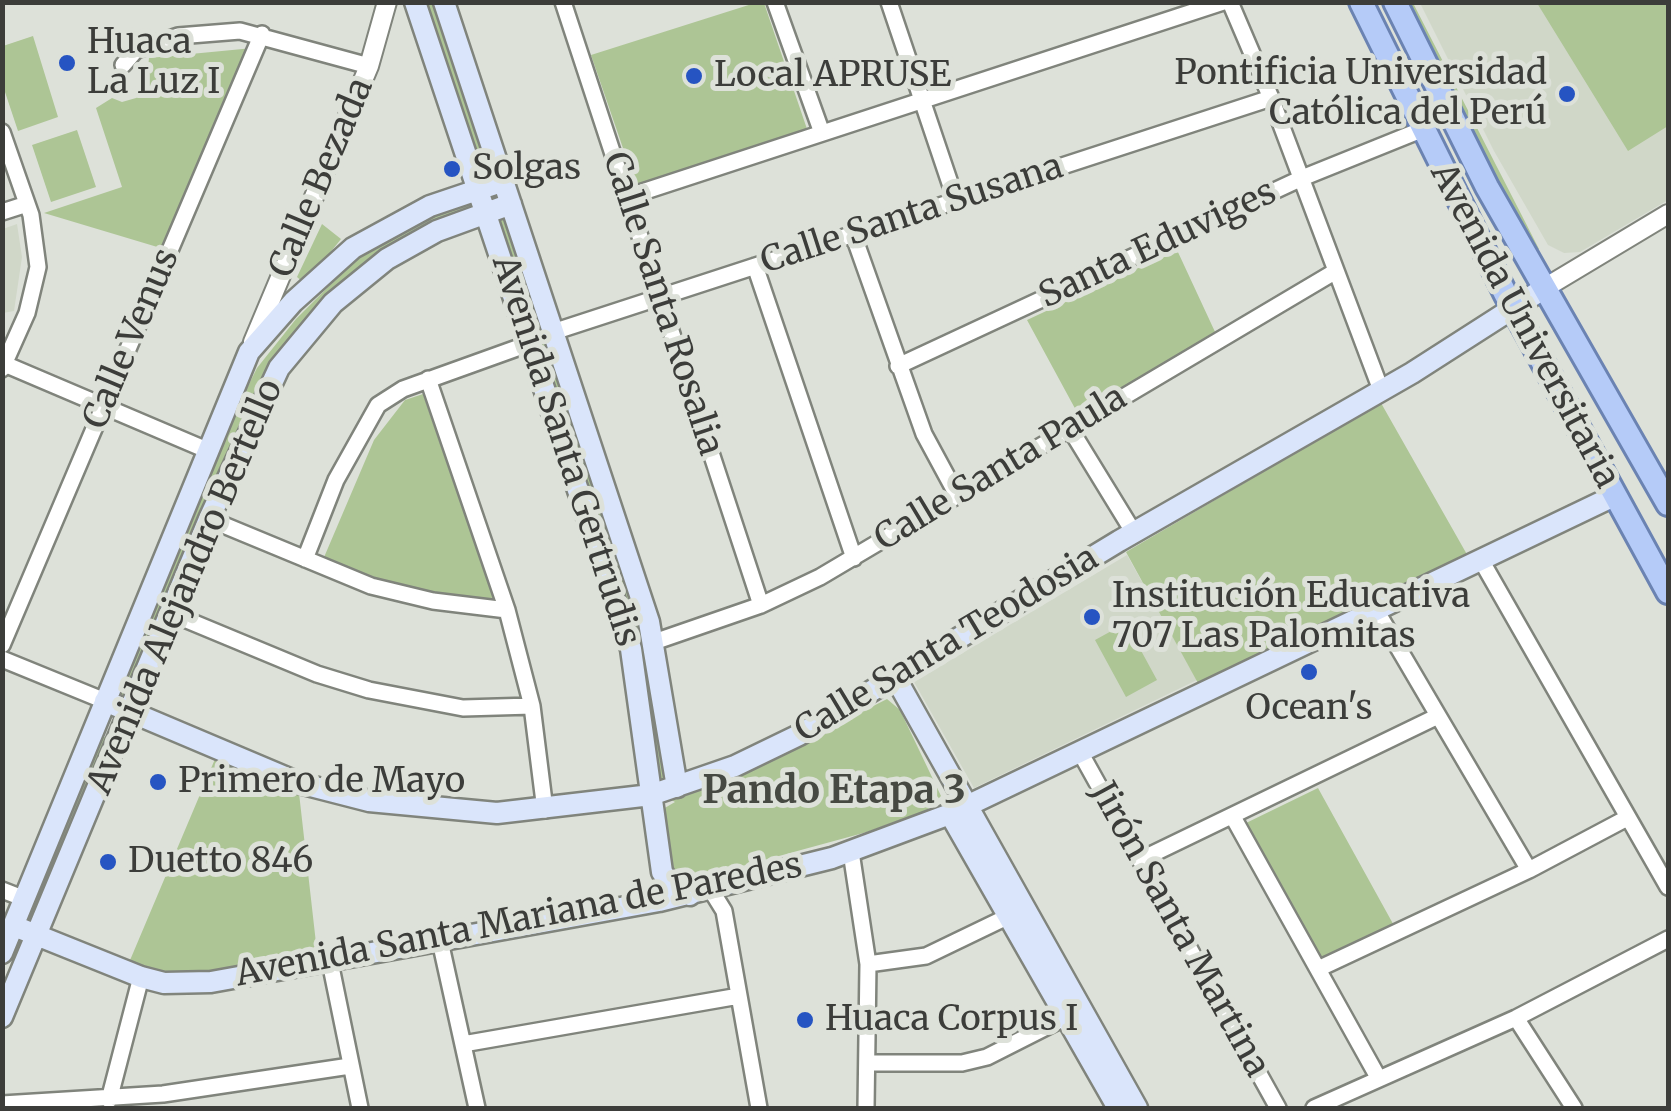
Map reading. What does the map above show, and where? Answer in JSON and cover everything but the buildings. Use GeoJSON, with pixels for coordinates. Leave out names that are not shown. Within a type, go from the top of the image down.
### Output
{"type":"FeatureCollection","features":[{"type":"Feature","properties":{"kind":"main road","name":"Avenida Santa Gertrudis"},"geometry":{"type":"LineString","coordinates":[[415,2],[631,649],[662,872],[672,887],[700,892]]}},
{"type":"Feature","properties":{"kind":"main road","name":"Avenida Santa Gertrudis"},"geometry":{"type":"LineString","coordinates":[[444,2],[654,642],[677,788]]}},
{"type":"Feature","properties":{"kind":"main road","name":"Avenida Universitaria"},"geometry":{"type":"LineString","coordinates":[[1361,2],[1421,130],[1514,310],[1666,587]]}},
{"type":"Feature","properties":{"kind":"main road","name":"Avenida Universitaria"},"geometry":{"type":"LineString","coordinates":[[1395,2],[1543,290],[1668,504]]}},
{"type":"Feature","properties":{"kind":"main road","name":"Avenida Alejandro Bertello"},"geometry":{"type":"LineString","coordinates":[[2,953],[249,352],[292,302],[353,248],[400,220],[504,182]]}},
{"type":"Feature","properties":{"kind":"main road","name":"Avenida Alejandro Bertello"},"geometry":{"type":"LineString","coordinates":[[2,1017],[170,612],[219,523],[260,402],[304,334],[360,279],[438,231],[511,204]]}},
{"type":"Feature","properties":{"kind":"main road","name":"Calle Santa Teodosia"},"geometry":{"type":"LineString","coordinates":[[106,700],[300,783],[369,800],[465,811],[545,810],[677,788],[764,753],[1381,390],[1543,290]]}},
{"type":"Feature","properties":{"kind":"main road","name":"Avenida Santa Mariana de Paredes"},"geometry":{"type":"LineString","coordinates":[[14,926],[141,977],[164,982],[211,982],[441,948],[700,892],[851,852],[960,810],[1614,496]]}},
{"type":"Feature","properties":{"kind":"main road"},"geometry":{"type":"LineString","coordinates":[[1666,587],[1662,564],[1668,554]]}},
{"type":"Feature","properties":{"kind":"main road"},"geometry":{"type":"LineString","coordinates":[[894,677],[1008,916],[1118,1108]]}},
{"type":"Feature","properties":{"kind":"main road"},"geometry":{"type":"LineString","coordinates":[[960,810],[1137,1108]]}},
{"type":"Feature","properties":{"kind":"street","name":"Calle Bezada"},"geometry":{"type":"LineString","coordinates":[[249,352],[369,66],[387,2]]}},
{"type":"Feature","properties":{"kind":"street","name":"Calle Santa Rosalia"},"geometry":{"type":"LineString","coordinates":[[563,2],[760,605]]}},
{"type":"Feature","properties":{"kind":"street"},"geometry":{"type":"LineString","coordinates":[[775,2],[822,134]]}},
{"type":"Feature","properties":{"kind":"street"},"geometry":{"type":"LineString","coordinates":[[627,197],[1226,2],[1271,98],[1381,390]]}},
{"type":"Feature","properties":{"kind":"street"},"geometry":{"type":"LineString","coordinates":[[891,3],[956,201]]}},
{"type":"Feature","properties":{"kind":"street"},"geometry":{"type":"LineString","coordinates":[[123,65],[136,50],[178,36],[214,31],[262,34],[369,66]]}},
{"type":"Feature","properties":{"kind":"street","name":"Calle Venus"},"geometry":{"type":"LineString","coordinates":[[2,644],[262,34]]}},
{"type":"Feature","properties":{"kind":"street","name":"Calle Santa Susana"},"geometry":{"type":"LineString","coordinates":[[553,332],[1271,98]]}},
{"type":"Feature","properties":{"kind":"street","name":"Santa Eduviges"},"geometry":{"type":"LineString","coordinates":[[898,366],[1302,178],[1421,130]]}},
{"type":"Feature","properties":{"kind":"street"},"geometry":{"type":"LineString","coordinates":[[2,132],[38,242],[38,267],[20,331],[3,365],[209,451]]}},
{"type":"Feature","properties":{"kind":"street"},"geometry":{"type":"LineString","coordinates":[[2,212],[27,204]]}},
{"type":"Feature","properties":{"kind":"street"},"geometry":{"type":"LineString","coordinates":[[1543,290],[1667,219]]}},
{"type":"Feature","properties":{"kind":"street"},"geometry":{"type":"LineString","coordinates":[[853,234],[924,434],[958,494]]}},
{"type":"Feature","properties":{"kind":"street"},"geometry":{"type":"LineString","coordinates":[[755,266],[854,558]]}},
{"type":"Feature","properties":{"kind":"street","name":"Calle Santa Paula"},"geometry":{"type":"LineString","coordinates":[[654,642],[760,605],[854,558],[1336,270]]}},
{"type":"Feature","properties":{"kind":"street"},"geometry":{"type":"LineString","coordinates":[[2,340],[20,331]]}},
{"type":"Feature","properties":{"kind":"street"},"geometry":{"type":"LineString","coordinates":[[304,559],[363,426],[378,405],[428,379],[531,343]]}},
{"type":"Feature","properties":{"kind":"street"},"geometry":{"type":"LineString","coordinates":[[428,379],[507,610],[532,706],[545,810]]}},
{"type":"Feature","properties":{"kind":"street"},"geometry":{"type":"LineString","coordinates":[[1070,427],[1134,533]]}},
{"type":"Feature","properties":{"kind":"street"},"geometry":{"type":"LineString","coordinates":[[219,523],[408,596],[507,610]]}},
{"type":"Feature","properties":{"kind":"street"},"geometry":{"type":"LineString","coordinates":[[1481,560],[1668,888]]}},
{"type":"Feature","properties":{"kind":"street"},"geometry":{"type":"LineString","coordinates":[[1376,610],[1528,870]]}},
{"type":"Feature","properties":{"kind":"street"},"geometry":{"type":"LineString","coordinates":[[170,612],[317,674],[369,690],[463,708],[532,706]]}},
{"type":"Feature","properties":{"kind":"street"},"geometry":{"type":"LineString","coordinates":[[2,659],[106,700]]}},
{"type":"Feature","properties":{"kind":"street"},"geometry":{"type":"LineString","coordinates":[[1140,860],[1438,716]]}},
{"type":"Feature","properties":{"kind":"street","name":"Jirón Santa Martina"},"geometry":{"type":"LineString","coordinates":[[1080,752],[1278,1108]]}},
{"type":"Feature","properties":{"kind":"street"},"geometry":{"type":"LineString","coordinates":[[1233,816],[1379,1079]]}},
{"type":"Feature","properties":{"kind":"street"},"geometry":{"type":"LineString","coordinates":[[1318,969],[1528,870],[1627,818]]}},
{"type":"Feature","properties":{"kind":"street"},"geometry":{"type":"LineString","coordinates":[[851,852],[868,964],[866,1108]]}},
{"type":"Feature","properties":{"kind":"street"},"geometry":{"type":"LineString","coordinates":[[2,890],[26,898]]}},
{"type":"Feature","properties":{"kind":"street","name":"Avenida Santa Gertrudis"},"geometry":{"type":"LineString","coordinates":[[700,892],[722,902],[759,1108]]}},
{"type":"Feature","properties":{"kind":"street"},"geometry":{"type":"LineString","coordinates":[[868,964],[926,956],[1008,916]]}},
{"type":"Feature","properties":{"kind":"street"},"geometry":{"type":"LineString","coordinates":[[1314,1108],[1516,1018],[1668,939]]}},
{"type":"Feature","properties":{"kind":"street"},"geometry":{"type":"LineString","coordinates":[[441,948],[478,1108]]}},
{"type":"Feature","properties":{"kind":"street"},"geometry":{"type":"LineString","coordinates":[[330,962],[360,1108]]}},
{"type":"Feature","properties":{"kind":"street"},"geometry":{"type":"LineString","coordinates":[[109,1100],[141,977]]}},
{"type":"Feature","properties":{"kind":"street"},"geometry":{"type":"LineString","coordinates":[[463,1044],[739,996]]}},
{"type":"Feature","properties":{"kind":"street"},"geometry":{"type":"LineString","coordinates":[[869,1063],[962,1063],[987,1057],[1066,1017]]}},
{"type":"Feature","properties":{"kind":"street"},"geometry":{"type":"LineString","coordinates":[[1516,1018],[1574,1108]]}},
{"type":"Feature","properties":{"kind":"street"},"geometry":{"type":"LineString","coordinates":[[2,1104],[109,1100],[350,1066]]}},
{"type":"Feature","properties":{"kind":"shaded area","name":"Pontificia Universidad Católica del Perú"},"geometry":{"type":"Polygon","coordinates":[[[1420,3],[1668,3],[1668,200],[1580,252],[1564,253],[1548,245],[1494,151],[1420,3]]]}},
{"type":"Feature","properties":{"kind":"shaded area"},"geometry":{"type":"Polygon","coordinates":[[[17,224],[22,257],[14,311],[3,313],[3,229],[17,224]]]}},
{"type":"Feature","properties":{"kind":"shaded area","name":"Institución Educativa 707 Las Palomitas"},"geometry":{"type":"Polygon","coordinates":[[[1127,555],[1197,680],[974,788],[914,682],[1127,555]]]}},
{"type":"Feature","properties":{"kind":"green space"},"geometry":{"type":"Polygon","coordinates":[[[422,3],[438,3],[497,173],[491,179],[481,176],[422,3]]]}},
{"type":"Feature","properties":{"kind":"green space"},"geometry":{"type":"Polygon","coordinates":[[[764,3],[807,129],[636,186],[591,55],[764,3]]]}},
{"type":"Feature","properties":{"kind":"green space"},"geometry":{"type":"Polygon","coordinates":[[[1407,3],[1413,3],[1539,249],[1532,253],[1407,3]]]}},
{"type":"Feature","properties":{"kind":"green space"},"geometry":{"type":"Polygon","coordinates":[[[1537,3],[1668,3],[1668,126],[1628,151],[1537,3]]]}},
{"type":"Feature","properties":{"kind":"green space"},"geometry":{"type":"Polygon","coordinates":[[[33,36],[58,117],[18,131],[3,86],[3,46],[33,36]]]}},
{"type":"Feature","properties":{"kind":"green space"},"geometry":{"type":"Polygon","coordinates":[[[253,48],[164,249],[44,213],[122,187],[96,108],[112,98],[122,102],[136,98],[146,88],[149,58],[253,48]]]}},
{"type":"Feature","properties":{"kind":"green space"},"geometry":{"type":"Polygon","coordinates":[[[77,130],[96,187],[51,202],[32,145],[77,130]]]}},
{"type":"Feature","properties":{"kind":"green space"},"geometry":{"type":"Polygon","coordinates":[[[470,203],[471,213],[437,227],[280,354],[133,697],[120,695],[235,412],[257,368],[296,319],[353,262],[419,223],[470,203]]]}},
{"type":"Feature","properties":{"kind":"green space"},"geometry":{"type":"Polygon","coordinates":[[[509,217],[645,638],[670,774],[661,780],[633,633],[498,221],[509,217]]]}},
{"type":"Feature","properties":{"kind":"green space"},"geometry":{"type":"Polygon","coordinates":[[[322,224],[341,239],[305,284],[297,277],[322,224]]]}},
{"type":"Feature","properties":{"kind":"green space"},"geometry":{"type":"Polygon","coordinates":[[[1177,250],[1216,334],[1078,414],[1027,320],[1177,250]]]}},
{"type":"Feature","properties":{"kind":"green space"},"geometry":{"type":"Polygon","coordinates":[[[423,394],[494,600],[433,596],[369,583],[322,562],[374,440],[405,400],[423,394]]]}},
{"type":"Feature","properties":{"kind":"green space"},"geometry":{"type":"Polygon","coordinates":[[[1381,403],[1469,558],[1199,685],[1126,552],[1381,403]]]}},
{"type":"Feature","properties":{"kind":"green space"},"geometry":{"type":"Polygon","coordinates":[[[1126,623],[1157,680],[1126,697],[1095,640],[1126,623]]]}},
{"type":"Feature","properties":{"kind":"green space"},"geometry":{"type":"Polygon","coordinates":[[[887,699],[900,710],[941,796],[927,810],[867,832],[691,880],[669,870],[663,809],[675,802],[670,799],[742,773],[887,699]]]}},
{"type":"Feature","properties":{"kind":"green space"},"geometry":{"type":"Polygon","coordinates":[[[102,736],[115,741],[39,920],[29,916],[102,736]]]}},
{"type":"Feature","properties":{"kind":"green space"},"geometry":{"type":"Polygon","coordinates":[[[215,759],[299,793],[317,952],[203,973],[176,974],[128,965],[215,759]]]}},
{"type":"Feature","properties":{"kind":"green space"},"geometry":{"type":"Polygon","coordinates":[[[1318,788],[1397,931],[1321,963],[1244,824],[1318,788]]]}},
{"type":"Feature","properties":{"kind":"place","name":"Huaca La Luz I"},"geometry":{"type":"Point","coordinates":[67,63]}},
{"type":"Feature","properties":{"kind":"place","name":"Local APRUSE"},"geometry":{"type":"Point","coordinates":[694,76]}},
{"type":"Feature","properties":{"kind":"place","name":"Pontificia Universidad Católica del Perú"},"geometry":{"type":"Point","coordinates":[1567,94]}},
{"type":"Feature","properties":{"kind":"place","name":"Solgas"},"geometry":{"type":"Point","coordinates":[452,169]}},
{"type":"Feature","properties":{"kind":"place","name":"Institución Educativa 707 Las Palomitas"},"geometry":{"type":"Point","coordinates":[1092,617]}},
{"type":"Feature","properties":{"kind":"place","name":"Ocean's"},"geometry":{"type":"Point","coordinates":[1309,672]}},
{"type":"Feature","properties":{"kind":"place","name":"Primero de Mayo"},"geometry":{"type":"Point","coordinates":[158,782]}},
{"type":"Feature","properties":{"kind":"place","name":"Duetto 846"},"geometry":{"type":"Point","coordinates":[108,862]}},
{"type":"Feature","properties":{"kind":"place","name":"Huaca Corpus I"},"geometry":{"type":"Point","coordinates":[805,1020]}},
{"type":"Feature","properties":{"kind":"district","name":"Pando Etapa 3"},"geometry":{"type":"Point","coordinates":[834,792]}}]}
